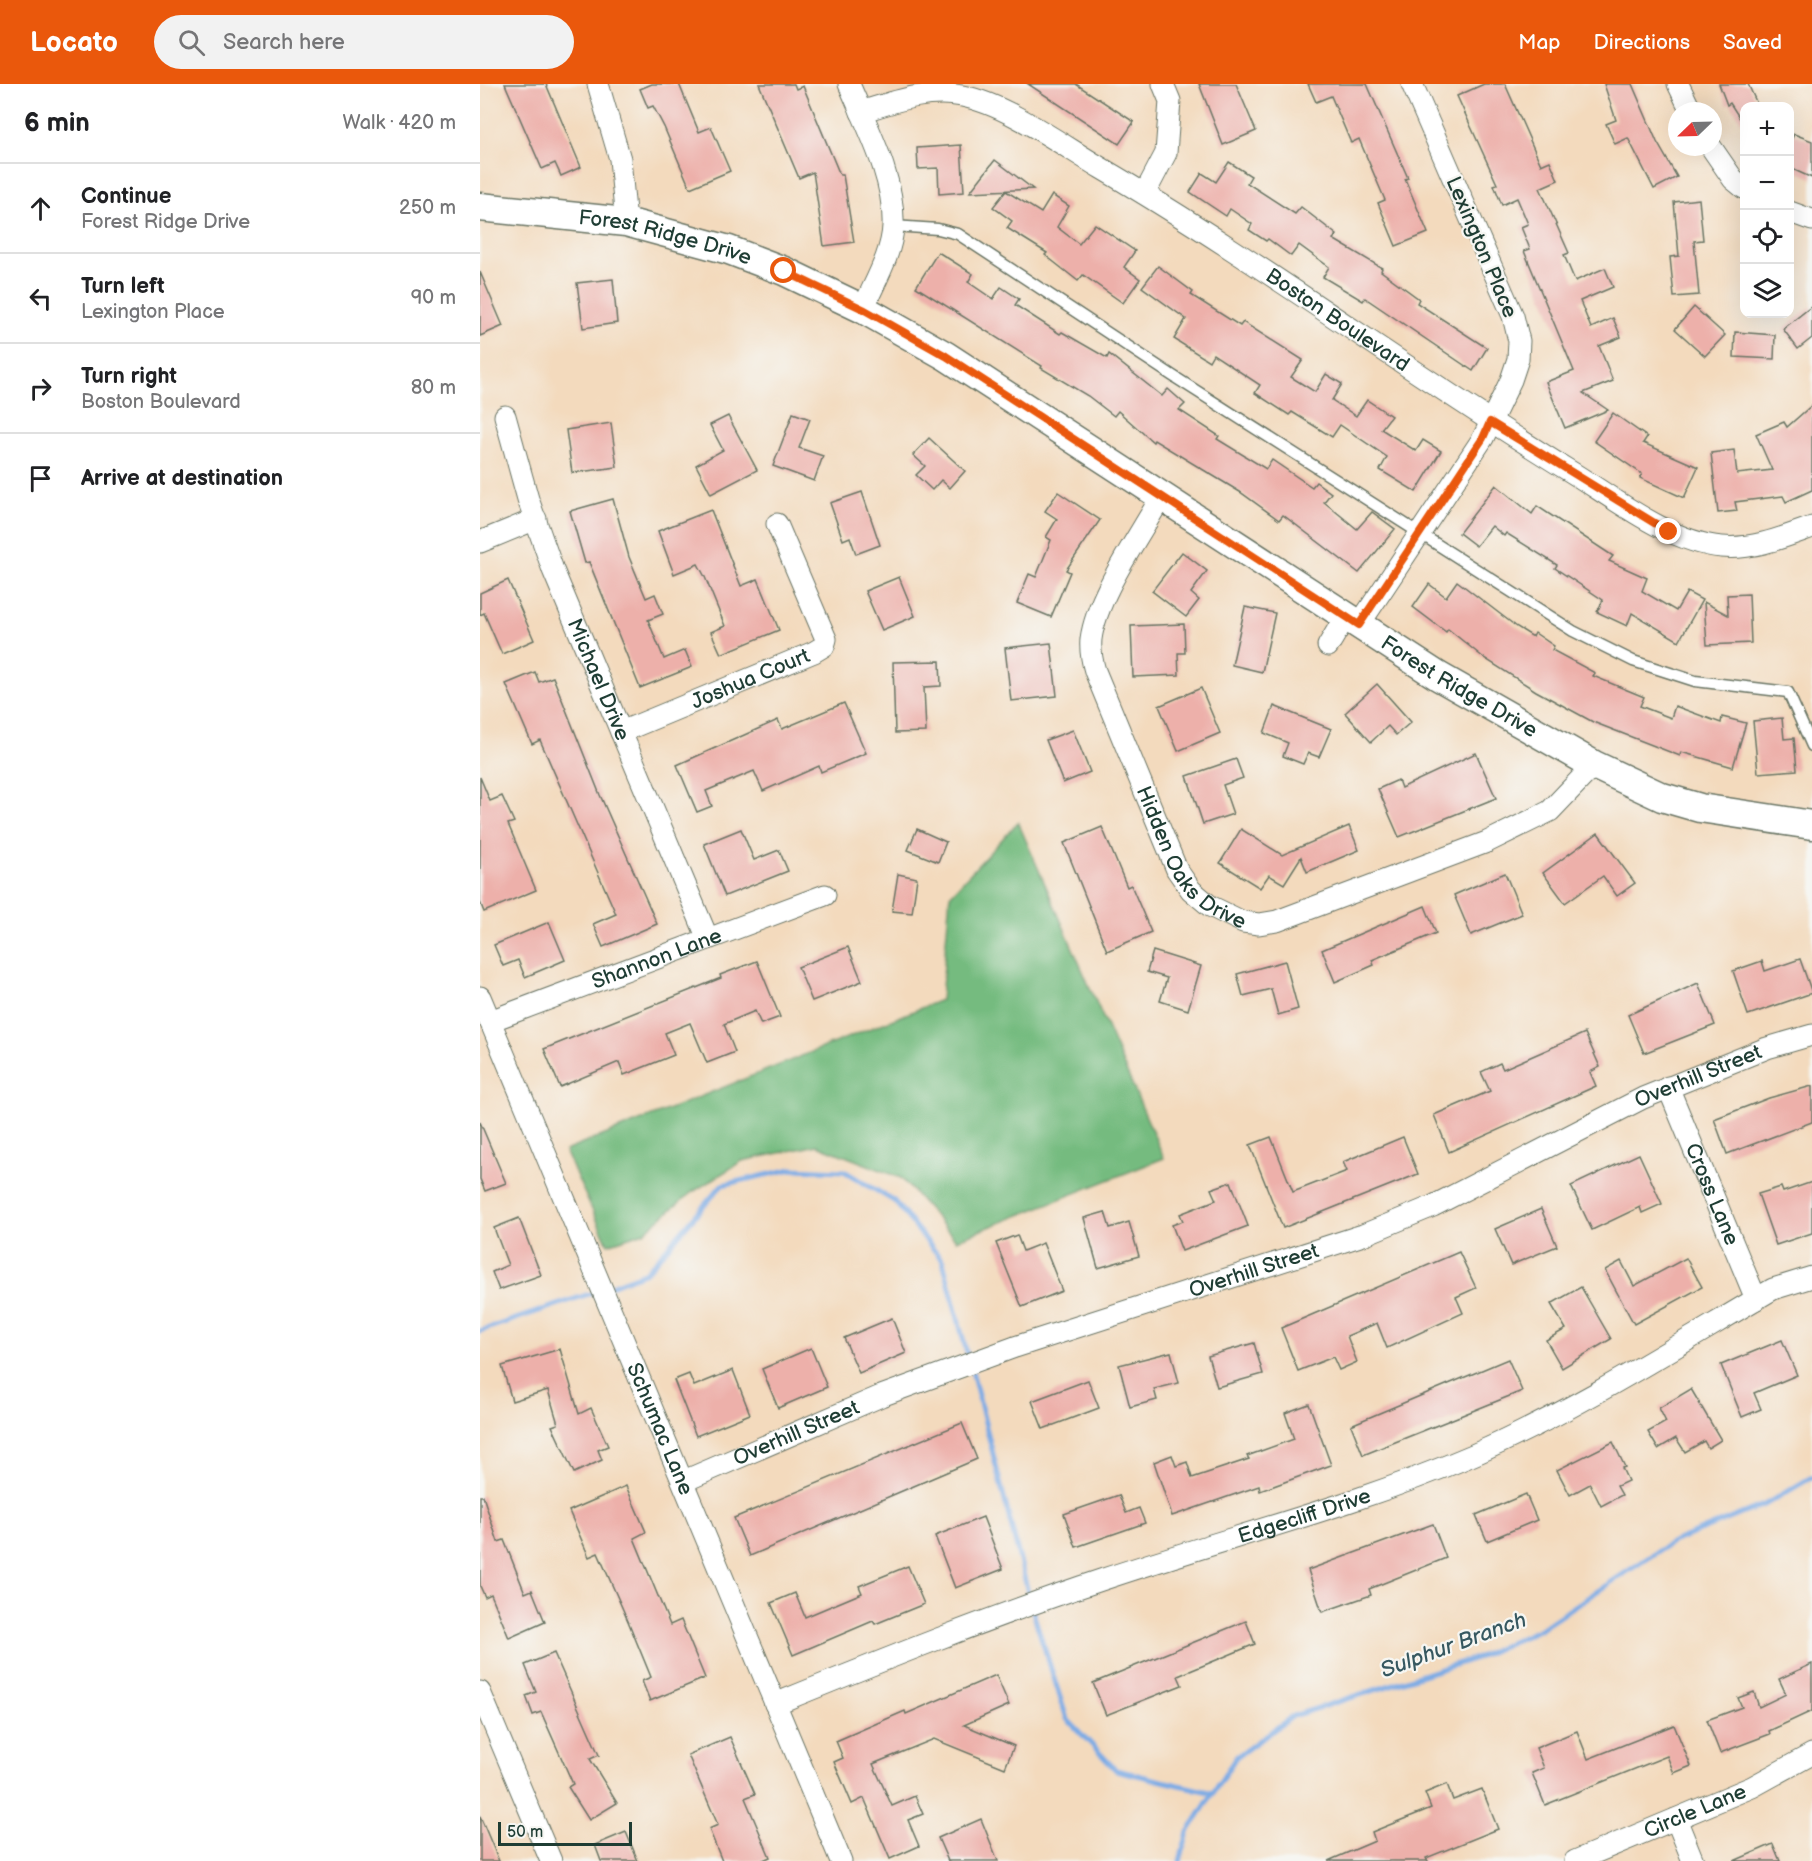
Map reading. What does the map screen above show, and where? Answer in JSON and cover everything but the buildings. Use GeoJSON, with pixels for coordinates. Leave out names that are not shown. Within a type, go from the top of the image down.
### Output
{"type":"FeatureCollection","features":[{"type":"Feature","properties":{"kind":"main road","name":"Forest Ridge Drive"},"geometry":{"type":"LineString","coordinates":[[480,207],[626,222],[729,250],[784,271],[863,309],[946,356],[1438,676],[1594,765],[1662,797],[1700,808],[1812,825]]}},
{"type":"Feature","properties":{"kind":"street"},"geometry":{"type":"LineString","coordinates":[[598,84],[620,159],[626,222]]}},
{"type":"Feature","properties":{"kind":"street"},"geometry":{"type":"LineString","coordinates":[[849,84],[888,187],[893,226],[887,252],[863,309]]}},
{"type":"Feature","properties":{"kind":"street"},"geometry":{"type":"LineString","coordinates":[[1145,194],[1166,153],[1170,101],[1163,84]]}},
{"type":"Feature","properties":{"kind":"street","name":"Lexington Place"},"geometry":{"type":"LineString","coordinates":[[1328,646],[1352,621],[1419,534],[1490,422],[1511,380],[1518,359],[1519,341],[1515,325],[1412,84]]}},
{"type":"Feature","properties":{"kind":"street"},"geometry":{"type":"LineString","coordinates":[[1678,84],[1687,102]]}},
{"type":"Feature","properties":{"kind":"street","name":"Boston Boulevard"},"geometry":{"type":"LineString","coordinates":[[861,112],[908,97],[962,96],[1010,114],[1145,194],[1490,422],[1669,532],[1723,547],[1754,544],[1812,527]]}},
{"type":"Feature","properties":{"kind":"street"},"geometry":{"type":"LineString","coordinates":[[1717,156],[1733,179],[1740,185]]}},
{"type":"Feature","properties":{"kind":"street"},"geometry":{"type":"LineString","coordinates":[[1794,214],[1812,220]]}},
{"type":"Feature","properties":{"kind":"street","name":"Michael Drive"},"geometry":{"type":"LineString","coordinates":[[505,416],[553,570],[708,939]]}},
{"type":"Feature","properties":{"kind":"street","name":"Hidden Oaks Drive"},"geometry":{"type":"LineString","coordinates":[[1161,497],[1102,602],[1091,638],[1091,654],[1095,672],[1177,870],[1191,890],[1210,906],[1242,922],[1259,924],[1322,906],[1486,842],[1550,811],[1594,765]]}},
{"type":"Feature","properties":{"kind":"street"},"geometry":{"type":"LineString","coordinates":[[480,542],[536,519]]}},
{"type":"Feature","properties":{"kind":"street","name":"Joshua Court"},"geometry":{"type":"LineString","coordinates":[[621,732],[824,646],[826,639],[777,524]]}},
{"type":"Feature","properties":{"kind":"street","name":"Shannon Lane"},"geometry":{"type":"LineString","coordinates":[[490,1021],[825,895]]}},
{"type":"Feature","properties":{"kind":"street","name":"Schumac Lane"},"geometry":{"type":"LineString","coordinates":[[480,998],[684,1481],[841,1861]]}},
{"type":"Feature","properties":{"kind":"street","name":"Overhill Street"},"geometry":{"type":"LineString","coordinates":[[684,1481],[881,1396],[970,1364],[1364,1235],[1433,1206],[1668,1087],[1767,1048],[1812,1035]]}},
{"type":"Feature","properties":{"kind":"street","name":"Cross Lane"},"geometry":{"type":"LineString","coordinates":[[1668,1087],[1756,1299]]}},
{"type":"Feature","properties":{"kind":"street","name":"Edgecliff Drive"},"geometry":{"type":"LineString","coordinates":[[775,1704],[964,1627],[1329,1509],[1473,1455],[1555,1415],[1773,1289],[1812,1277]]}},
{"type":"Feature","properties":{"kind":"street"},"geometry":{"type":"LineString","coordinates":[[480,1692],[551,1861]]}},
{"type":"Feature","properties":{"kind":"street","name":"Circle Lane"},"geometry":{"type":"LineString","coordinates":[[1575,1861],[1752,1787],[1812,1754]]}},
{"type":"Feature","properties":{"kind":"street"},"geometry":{"type":"LineString","coordinates":[[1676,1819],[1693,1861]]}},
{"type":"Feature","properties":{"kind":"lane"},"geometry":{"type":"LineString","coordinates":[[893,226],[938,229],[958,234],[1419,534],[1573,631],[1633,661],[1695,681],[1788,692],[1812,746]]}},
{"type":"Feature","properties":{"kind":"green space"},"geometry":{"type":"Polygon","coordinates":[[[1018,822],[1164,1158],[956,1240],[901,1178],[817,1145],[742,1161],[691,1193],[644,1232],[608,1244],[565,1151],[941,1000],[950,895],[1018,822]]]}},
{"type":"Feature","properties":{"kind":"waterway"},"geometry":{"type":"LineString","coordinates":[[606,1288],[646,1272],[722,1185],[792,1169],[844,1171],[894,1201],[943,1261],[968,1358]]}},
{"type":"Feature","properties":{"kind":"waterway"},"geometry":{"type":"LineString","coordinates":[[480,1331],[598,1291]]}},
{"type":"Feature","properties":{"kind":"waterway"},"geometry":{"type":"LineString","coordinates":[[971,1367],[1030,1600]]}},
{"type":"Feature","properties":{"kind":"waterway","name":"Sulphur Branch"},"geometry":{"type":"LineString","coordinates":[[1180,1861],[1188,1832],[1236,1757],[1293,1716],[1479,1657],[1540,1629],[1672,1542],[1766,1504],[1812,1477]]}},
{"type":"Feature","properties":{"kind":"waterway"},"geometry":{"type":"LineString","coordinates":[[1032,1609],[1067,1719],[1116,1770],[1213,1793]]}},
{"type":"Feature","properties":{"kind":"route"},"geometry":{"type":"LineString","coordinates":[[784,271],[863,309],[946,356],[1359,625],[1483,438],[1490,422],[1669,532]]}}]}
